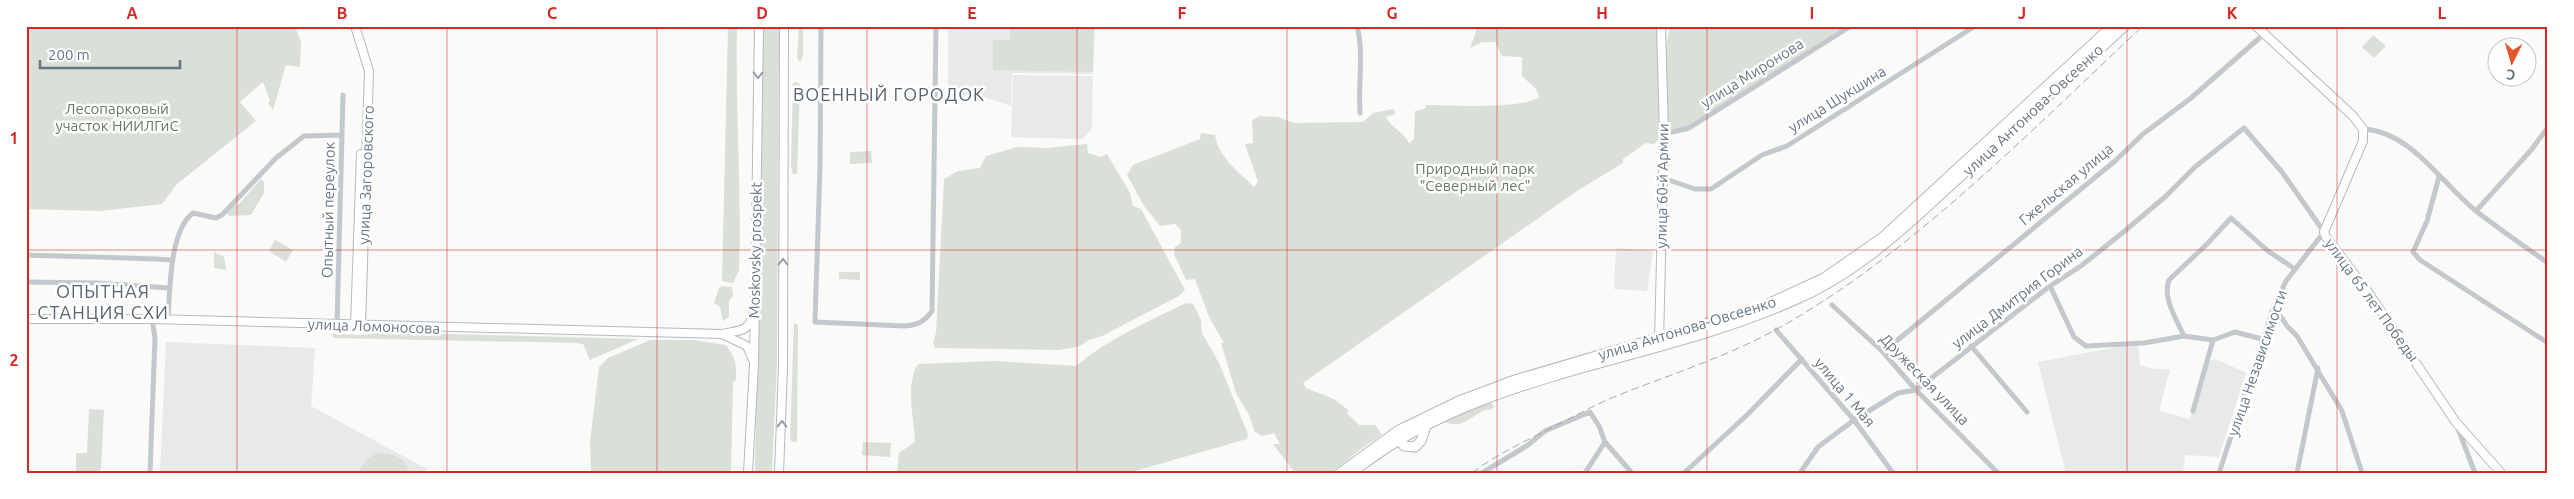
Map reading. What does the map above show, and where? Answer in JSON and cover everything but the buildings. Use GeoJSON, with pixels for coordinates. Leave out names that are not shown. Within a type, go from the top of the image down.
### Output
{"type":"FeatureCollection","features":[{"type":"Feature","properties":{"kind":"highway","name":"улица Антонова-Овсеенко"},"geometry":{"type":"LineString","coordinates":[[2068,73],[2112,26]]}},
{"type":"Feature","properties":{"kind":"highway","name":"улица Антонова-Овсеенко"},"geometry":{"type":"LineString","coordinates":[[1340,473],[1399,430],[1487,390],[1761,314],[1855,266],[1887,242],[2068,73],[2124,26]]}},
{"type":"Feature","properties":{"kind":"highway","name":"улица Антонова-Овсеенко"},"geometry":{"type":"LineString","coordinates":[[1352,473],[1398,440],[1427,423],[1489,396],[1659,342]]}},
{"type":"Feature","properties":{"kind":"highway"},"geometry":{"type":"LineString","coordinates":[[1399,430],[1398,440],[1406,447],[1417,446],[1422,441],[1427,423]]}},
{"type":"Feature","properties":{"kind":"main road","name":"улица Загоровского"},"geometry":{"type":"LineString","coordinates":[[350,26],[364,71],[358,326]]}},
{"type":"Feature","properties":{"kind":"main road","name":"улица Загоровского"},"geometry":{"type":"LineString","coordinates":[[355,26],[368,71],[358,326]]}},
{"type":"Feature","properties":{"kind":"main road","name":"Moskovsky prospekt"},"geometry":{"type":"LineString","coordinates":[[748,473],[754,365],[759,26]]}},
{"type":"Feature","properties":{"kind":"main road","name":"Moskovsky prospekt"},"geometry":{"type":"LineString","coordinates":[[779,473],[783,367],[784,26]]}},
{"type":"Feature","properties":{"kind":"main road","name":"улица 60-й Армии"},"geometry":{"type":"LineString","coordinates":[[1659,342],[1664,134],[1661,26]]}},
{"type":"Feature","properties":{"kind":"main road"},"geometry":{"type":"LineString","coordinates":[[2256,26],[2362,126]]}},
{"type":"Feature","properties":{"kind":"main road","name":"улица Независимости"},"geometry":{"type":"LineString","coordinates":[[2324,232],[2363,141],[2362,126]]}},
{"type":"Feature","properties":{"kind":"main road","name":"улица 65 лет Победы"},"geometry":{"type":"LineString","coordinates":[[2324,232],[2368,292],[2456,421],[2501,473]]}},
{"type":"Feature","properties":{"kind":"main road","name":"улица Ломоносова"},"geometry":{"type":"LineString","coordinates":[[26,319],[168,320],[722,334],[742,331],[748,327],[755,304]]}},
{"type":"Feature","properties":{"kind":"main road","name":"улица Ломоносова"},"geometry":{"type":"LineString","coordinates":[[722,334],[747,346],[754,365]]}},
{"type":"Feature","properties":{"kind":"street"},"geometry":{"type":"LineString","coordinates":[[821,26],[820,167],[815,322],[915,325],[925,321],[932,311],[936,26]]}},
{"type":"Feature","properties":{"kind":"street"},"geometry":{"type":"LineString","coordinates":[[1357,26],[1360,36],[1358,86],[1360,112]]}},
{"type":"Feature","properties":{"kind":"street","name":"улица Миронова"},"geometry":{"type":"LineString","coordinates":[[1664,134],[1688,128],[1851,26]]}},
{"type":"Feature","properties":{"kind":"street","name":"улица Шукшина"},"geometry":{"type":"LineString","coordinates":[[1663,178],[1695,189],[1711,189],[1762,155],[1787,146],[1975,26]]}},
{"type":"Feature","properties":{"kind":"street","name":"Гжельская улица"},"geometry":{"type":"LineString","coordinates":[[1883,352],[2144,134],[2191,98],[2264,34]]}},
{"type":"Feature","properties":{"kind":"street"},"geometry":{"type":"LineString","coordinates":[[342,135],[343,95]]}},
{"type":"Feature","properties":{"kind":"street"},"geometry":{"type":"LineString","coordinates":[[2362,126],[2374,129],[2406,146],[2476,211],[2548,263]]}},
{"type":"Feature","properties":{"kind":"street"},"geometry":{"type":"LineString","coordinates":[[2476,211],[2532,149],[2548,127]]}},
{"type":"Feature","properties":{"kind":"street","name":"улица 65 лет Победы"},"geometry":{"type":"LineString","coordinates":[[2244,128],[2282,172],[2324,232]]}},
{"type":"Feature","properties":{"kind":"street","name":"улица Дмитрия Горина"},"geometry":{"type":"LineString","coordinates":[[1800,473],[1818,447],[1854,420],[1898,393],[1916,390],[2050,286],[2081,266],[2166,196],[2195,167],[2244,128]]}},
{"type":"Feature","properties":{"kind":"street","name":"Опытный переулок"},"geometry":{"type":"LineString","coordinates":[[172,260],[187,218],[193,213],[216,218],[222,216],[276,158],[304,136],[342,135],[337,325]]}},
{"type":"Feature","properties":{"kind":"street"},"geometry":{"type":"LineString","coordinates":[[2439,177],[2427,221],[2413,252],[2420,260],[2548,343]]}},
{"type":"Feature","properties":{"kind":"street"},"geometry":{"type":"LineString","coordinates":[[2184,336],[2168,299],[2166,287],[2169,280],[2231,218],[2268,251],[2295,269]]}},
{"type":"Feature","properties":{"kind":"street","name":"улица Независимости"},"geometry":{"type":"LineString","coordinates":[[2219,473],[2274,306],[2295,269],[2324,232]]}},
{"type":"Feature","properties":{"kind":"street"},"geometry":{"type":"LineString","coordinates":[[26,254],[99,258],[118,256],[172,260],[168,320]]}},
{"type":"Feature","properties":{"kind":"street"},"geometry":{"type":"LineString","coordinates":[[26,282],[98,283],[170,288]]}},
{"type":"Feature","properties":{"kind":"street"},"geometry":{"type":"LineString","coordinates":[[2050,286],[2074,337],[2086,346],[2144,343],[2184,336],[2213,340],[2235,332],[2262,339]]}},
{"type":"Feature","properties":{"kind":"street","name":"Дружеская улица"},"geometry":{"type":"LineString","coordinates":[[1832,305],[1883,352],[1916,390],[1998,473]]}},
{"type":"Feature","properties":{"kind":"street"},"geometry":{"type":"LineString","coordinates":[[2274,306],[2318,368],[2342,411],[2362,473]]}},
{"type":"Feature","properties":{"kind":"street"},"geometry":{"type":"LineString","coordinates":[[150,473],[155,338],[152,320]]}},
{"type":"Feature","properties":{"kind":"street","name":"улица 1 Мая"},"geometry":{"type":"LineString","coordinates":[[1776,330],[1854,420],[1893,473]]}},
{"type":"Feature","properties":{"kind":"street"},"geometry":{"type":"LineString","coordinates":[[2193,412],[2213,340]]}},
{"type":"Feature","properties":{"kind":"street"},"geometry":{"type":"LineString","coordinates":[[1971,346],[2028,412]]}},
{"type":"Feature","properties":{"kind":"street"},"geometry":{"type":"LineString","coordinates":[[1684,473],[1747,415],[1802,359]]}},
{"type":"Feature","properties":{"kind":"street"},"geometry":{"type":"LineString","coordinates":[[2297,473],[2318,368]]}},
{"type":"Feature","properties":{"kind":"street"},"geometry":{"type":"LineString","coordinates":[[1482,473],[1528,445],[1545,431],[1590,412],[1599,426],[1605,442],[1632,473]]}},
{"type":"Feature","properties":{"kind":"street"},"geometry":{"type":"LineString","coordinates":[[2456,421],[2475,473]]}},
{"type":"Feature","properties":{"kind":"street"},"geometry":{"type":"LineString","coordinates":[[1585,473],[1605,442]]}},
{"type":"Feature","properties":{"kind":"shaded area"},"geometry":{"type":"Polygon","coordinates":[[[948,26],[1095,26],[1093,74],[1012,73],[1011,106],[981,96],[951,95],[948,91],[948,26]]]}},
{"type":"Feature","properties":{"kind":"shaded area"},"geometry":{"type":"Polygon","coordinates":[[[1013,75],[1093,76],[1092,128],[1083,139],[1011,137],[1013,75]]]}},
{"type":"Feature","properties":{"kind":"shaded area"},"geometry":{"type":"Polygon","coordinates":[[[1616,248],[1653,251],[1647,291],[1614,289],[1616,248]]]}},
{"type":"Feature","properties":{"kind":"shaded area"},"geometry":{"type":"Polygon","coordinates":[[[166,342],[315,348],[311,406],[427,469],[427,473],[160,473],[166,342]]]}},
{"type":"Feature","properties":{"kind":"shaded area"},"geometry":{"type":"Polygon","coordinates":[[[2138,343],[2140,365],[2155,369],[2170,369],[2159,411],[2190,419],[2206,361],[2216,359],[2246,373],[2219,457],[2185,455],[2183,473],[2066,473],[2038,362],[2138,343]]]}},
{"type":"Feature","properties":{"kind":"green space","name":"Лесопарковый участок НИИЛГиС"},"geometry":{"type":"Polygon","coordinates":[[[26,26],[295,26],[301,42],[300,67],[286,65],[273,110],[268,103],[270,100],[263,82],[240,102],[256,121],[177,184],[162,204],[100,211],[26,209],[26,26]]]}},
{"type":"Feature","properties":{"kind":"green space"},"geometry":{"type":"Polygon","coordinates":[[[728,26],[737,26],[740,240],[739,270],[733,283],[722,281],[728,26]]]}},
{"type":"Feature","properties":{"kind":"green space"},"geometry":{"type":"Polygon","coordinates":[[[762,26],[779,26],[777,363],[772,473],[755,473],[762,26]]]}},
{"type":"Feature","properties":{"kind":"green space"},"geometry":{"type":"Polygon","coordinates":[[[799,26],[803,28],[803,56],[800,62],[797,58],[799,26]]]}},
{"type":"Feature","properties":{"kind":"green space"},"geometry":{"type":"Polygon","coordinates":[[[1010,26],[1094,26],[1093,72],[993,70],[993,40],[1010,40],[1010,26]]]}},
{"type":"Feature","properties":{"kind":"green space","name":"Природный парк \"Северный лес\""},"geometry":{"type":"Polygon","coordinates":[[[1478,26],[1660,26],[1659,139],[1654,144],[1646,143],[1623,159],[1623,163],[1577,191],[1303,383],[1306,388],[1334,399],[1348,410],[1347,413],[1359,425],[1375,425],[1382,435],[1362,448],[1331,473],[1295,473],[1273,444],[1280,444],[1274,433],[1262,436],[1255,432],[1249,415],[1236,393],[1221,343],[1224,343],[1209,317],[1195,279],[1186,280],[1174,254],[1175,247],[1181,243],[1181,230],[1175,224],[1160,226],[1144,206],[1127,175],[1133,165],[1200,139],[1201,133],[1215,135],[1220,150],[1225,157],[1254,187],[1258,182],[1245,144],[1253,143],[1252,120],[1260,116],[1278,117],[1294,123],[1363,122],[1373,113],[1394,109],[1395,114],[1386,117],[1409,143],[1414,139],[1415,111],[1424,109],[1427,105],[1517,104],[1539,97],[1536,89],[1522,76],[1522,57],[1502,56],[1495,42],[1482,42],[1470,48],[1478,26]]]}},
{"type":"Feature","properties":{"kind":"green space"},"geometry":{"type":"Polygon","coordinates":[[[1670,26],[1845,26],[1839,34],[1689,128],[1673,132],[1670,129],[1667,131],[1668,115],[1664,99],[1667,72],[1666,46],[1670,26]]]}},
{"type":"Feature","properties":{"kind":"green space"},"geometry":{"type":"Polygon","coordinates":[[[2373,35],[2386,46],[2374,58],[2362,47],[2373,35]]]}},
{"type":"Feature","properties":{"kind":"green space"},"geometry":{"type":"Polygon","coordinates":[[[793,83],[800,84],[797,174],[793,174],[791,167],[793,83]]]}},
{"type":"Feature","properties":{"kind":"green space"},"geometry":{"type":"Polygon","coordinates":[[[1087,144],[1088,153],[1100,157],[1107,154],[1130,193],[1133,206],[1141,209],[1185,290],[1179,296],[1078,347],[1058,350],[935,348],[933,342],[936,333],[944,179],[958,171],[980,168],[986,156],[1017,147],[1047,148],[1087,144]]]}},
{"type":"Feature","properties":{"kind":"green space"},"geometry":{"type":"Polygon","coordinates":[[[871,151],[872,163],[850,164],[850,152],[871,151]]]}},
{"type":"Feature","properties":{"kind":"green space"},"geometry":{"type":"Polygon","coordinates":[[[261,179],[264,182],[264,193],[251,215],[229,216],[227,211],[232,205],[239,204],[261,179]]]}},
{"type":"Feature","properties":{"kind":"green space"},"geometry":{"type":"Polygon","coordinates":[[[275,240],[293,250],[286,262],[269,251],[275,240]]]}},
{"type":"Feature","properties":{"kind":"green space"},"geometry":{"type":"Polygon","coordinates":[[[214,252],[224,257],[226,270],[214,268],[214,252]]]}},
{"type":"Feature","properties":{"kind":"green space"},"geometry":{"type":"Polygon","coordinates":[[[839,272],[860,272],[860,280],[839,279],[839,272]]]}},
{"type":"Feature","properties":{"kind":"green space"},"geometry":{"type":"Polygon","coordinates":[[[722,286],[732,287],[733,296],[729,301],[729,317],[723,321],[720,307],[714,303],[719,288],[722,286]]]}},
{"type":"Feature","properties":{"kind":"green space"},"geometry":{"type":"Polygon","coordinates":[[[1186,303],[1193,304],[1201,320],[1202,333],[1219,363],[1248,434],[1247,439],[1128,473],[897,473],[899,453],[915,442],[911,391],[914,372],[918,364],[995,361],[1076,366],[1101,347],[1186,303]]]}},
{"type":"Feature","properties":{"kind":"green space"},"geometry":{"type":"Polygon","coordinates":[[[794,323],[798,325],[797,441],[794,442],[790,440],[794,323]]]}},
{"type":"Feature","properties":{"kind":"green space"},"geometry":{"type":"Polygon","coordinates":[[[375,332],[638,339],[590,360],[583,344],[576,343],[334,338],[331,334],[366,335],[375,332]]]}},
{"type":"Feature","properties":{"kind":"green space"},"geometry":{"type":"Polygon","coordinates":[[[650,340],[694,340],[726,345],[729,349],[736,365],[736,380],[733,382],[731,473],[591,473],[590,442],[599,367],[608,358],[650,340]]]}},
{"type":"Feature","properties":{"kind":"green space"},"geometry":{"type":"Polygon","coordinates":[[[1491,402],[1494,407],[1460,424],[1443,421],[1491,402]]]}},
{"type":"Feature","properties":{"kind":"green space"},"geometry":{"type":"Polygon","coordinates":[[[89,409],[104,410],[101,469],[97,473],[76,473],[76,453],[87,453],[89,409]]]}},
{"type":"Feature","properties":{"kind":"green space"},"geometry":{"type":"Polygon","coordinates":[[[863,442],[891,443],[890,457],[862,455],[863,442]]]}},
{"type":"Feature","properties":{"kind":"green space"},"geometry":{"type":"Polygon","coordinates":[[[380,453],[399,457],[406,464],[410,473],[359,473],[366,460],[380,453]]]}},
{"type":"Feature","properties":{"kind":"railway"},"geometry":{"type":"LineString","coordinates":[[1472,473],[1506,451],[1592,407],[1738,349],[1779,328],[1829,298],[1877,264],[1924,227],[2014,148],[2143,26]]}},
{"type":"Feature","properties":{"kind":"district","name":"ВОЕННЫЙ ГОРОДОК"},"geometry":{"type":"Point","coordinates":[889,94]}},
{"type":"Feature","properties":{"kind":"district","name":"ОПЫТНАЯ СТАНЦИЯ СХИ"},"geometry":{"type":"Point","coordinates":[103,301]}}]}
